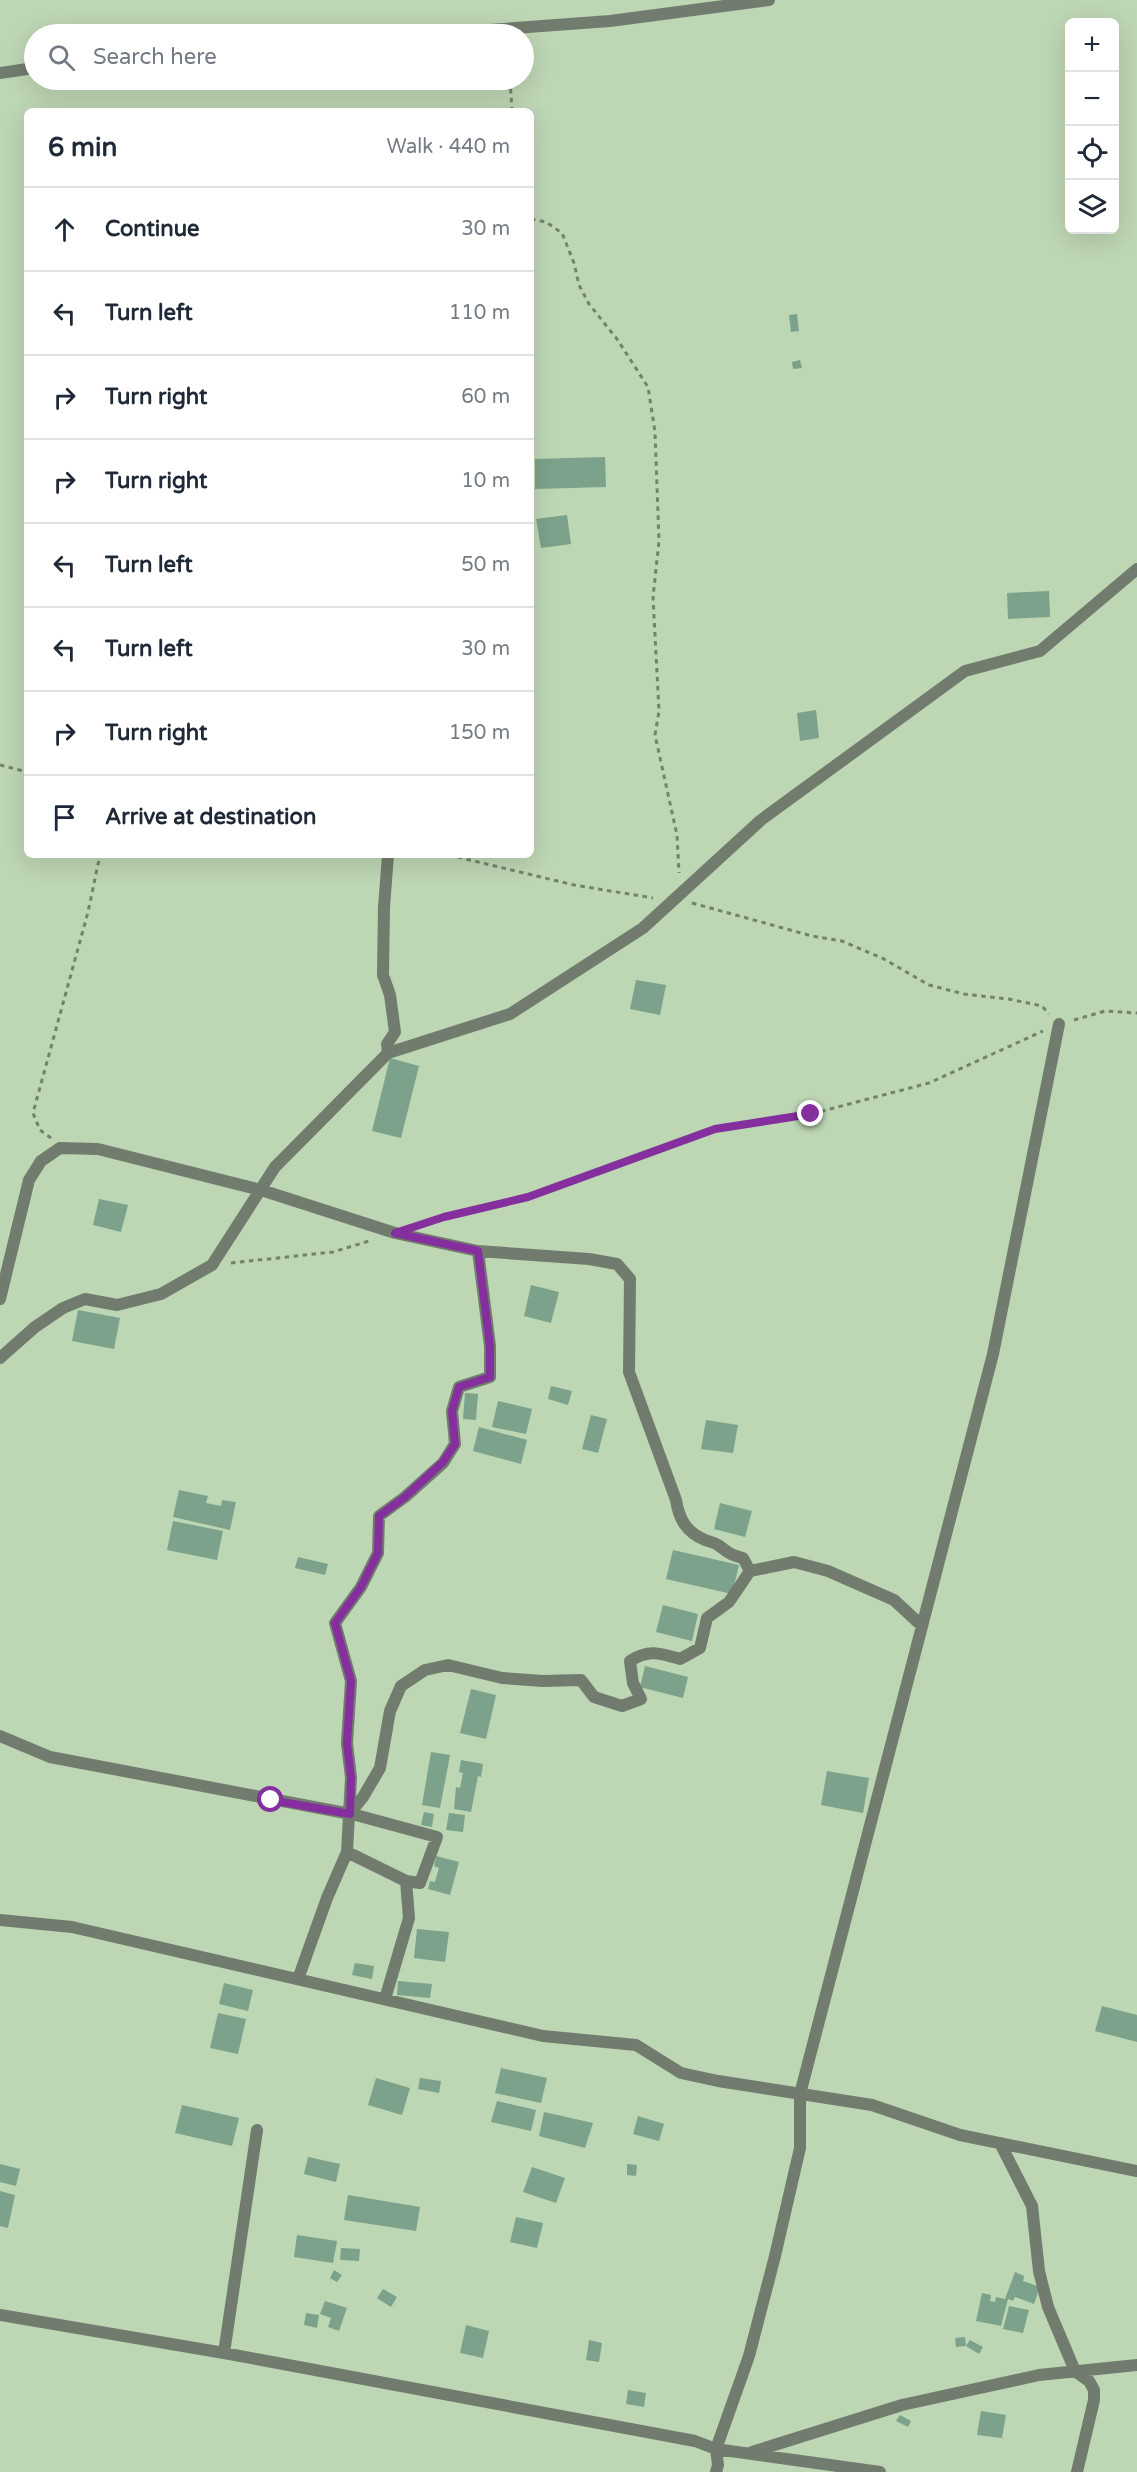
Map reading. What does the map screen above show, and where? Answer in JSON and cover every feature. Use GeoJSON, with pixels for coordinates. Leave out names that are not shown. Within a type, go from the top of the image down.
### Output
{"type":"FeatureCollection","features":[{"type":"Feature","properties":{"kind":"street"},"geometry":{"type":"LineString","coordinates":[[534,27],[610,21],[769,0]]}},
{"type":"Feature","properties":{"kind":"street"},"geometry":{"type":"LineString","coordinates":[[0,73],[24,69]]}},
{"type":"Feature","properties":{"kind":"street"},"geometry":{"type":"LineString","coordinates":[[0,1358],[35,1327],[63,1308],[85,1299],[117,1305],[161,1294],[212,1265],[275,1167],[388,1053],[510,1014],[643,928],[762,820],[965,671],[1040,651],[1137,569]]}},
{"type":"Feature","properties":{"kind":"street"},"geometry":{"type":"LineString","coordinates":[[388,858],[383,975],[390,995],[395,1032],[387,1044],[388,1053]]}},
{"type":"Feature","properties":{"kind":"street"},"geometry":{"type":"LineString","coordinates":[[716,2472],[718,2464],[716,2449],[749,2356],[800,2148],[800,2094],[993,1354],[1059,1024]]}},
{"type":"Feature","properties":{"kind":"street"},"geometry":{"type":"LineString","coordinates":[[0,1299],[29,1180],[41,1161],[60,1148],[98,1149],[261,1190],[395,1233],[478,1251],[589,1259],[616,1264],[630,1279],[629,1372],[676,1500],[678,1516],[687,1530],[716,1544],[729,1554],[743,1557],[750,1571]]}},
{"type":"Feature","properties":{"kind":"street"},"geometry":{"type":"LineString","coordinates":[[298,1979],[327,1898],[347,1852],[351,1778],[347,1743],[351,1681],[335,1623],[361,1587],[378,1553],[379,1516],[405,1497],[443,1462],[455,1444],[452,1411],[459,1387],[490,1377],[490,1346],[478,1251]]}},
{"type":"Feature","properties":{"kind":"street"},"geometry":{"type":"LineString","coordinates":[[350,1814],[380,1768],[390,1711],[401,1686],[425,1670],[448,1665],[502,1678],[543,1681],[581,1680],[594,1697],[622,1706],[641,1699],[633,1683],[630,1661],[642,1653],[662,1653],[681,1659],[700,1648],[707,1618],[729,1602],[750,1571],[794,1562],[828,1571],[894,1600],[922,1626]]}},
{"type":"Feature","properties":{"kind":"street"},"geometry":{"type":"LineString","coordinates":[[0,1736],[50,1757],[350,1814],[437,1837],[420,1883],[406,1881],[347,1852]]}},
{"type":"Feature","properties":{"kind":"street"},"geometry":{"type":"LineString","coordinates":[[385,1999],[409,1918],[406,1881]]}},
{"type":"Feature","properties":{"kind":"street"},"geometry":{"type":"LineString","coordinates":[[0,1920],[72,1926],[543,2036],[636,2045],[681,2073],[872,2105],[960,2135],[1137,2171]]}},
{"type":"Feature","properties":{"kind":"street"},"geometry":{"type":"LineString","coordinates":[[224,2353],[257,2130]]}},
{"type":"Feature","properties":{"kind":"street"},"geometry":{"type":"LineString","coordinates":[[1000,2143],[1032,2206],[1039,2271],[1046,2298],[1075,2371],[1089,2381],[1094,2390],[1094,2400],[1077,2472]]}},
{"type":"Feature","properties":{"kind":"street"},"geometry":{"type":"LineString","coordinates":[[0,2315],[224,2353],[626,2428],[695,2441],[716,2449],[880,2472]]}},
{"type":"Feature","properties":{"kind":"street"},"geometry":{"type":"LineString","coordinates":[[748,2453],[902,2405],[1039,2375],[1137,2365]]}},
{"type":"Feature","properties":{"kind":"path"},"geometry":{"type":"LineString","coordinates":[[511,90],[512,108]]}},
{"type":"Feature","properties":{"kind":"path"},"geometry":{"type":"LineString","coordinates":[[534,220],[546,222],[562,233],[574,263],[579,285],[589,304],[648,387],[655,432],[659,542],[653,597],[659,711],[655,735],[677,835],[678,896]]}},
{"type":"Feature","properties":{"kind":"path"},"geometry":{"type":"LineString","coordinates":[[0,765],[24,771]]}},
{"type":"Feature","properties":{"kind":"path"},"geometry":{"type":"LineString","coordinates":[[60,1148],[40,1130],[33,1113],[84,928],[99,858]]}},
{"type":"Feature","properties":{"kind":"path"},"geometry":{"type":"LineString","coordinates":[[462,858],[574,885],[656,898],[678,896],[812,936],[842,941],[884,959],[929,985],[964,994],[1009,999],[1042,1006],[1059,1024]]}},
{"type":"Feature","properties":{"kind":"path"},"geometry":{"type":"LineString","coordinates":[[212,1265],[333,1252],[444,1217],[528,1197],[715,1129],[811,1114],[929,1083],[1059,1024],[1105,1011],[1137,1013]]}},
{"type":"Feature","properties":{"kind":"building"},"geometry":{"type":"Polygon","coordinates":[[[797,314],[799,331],[791,332],[789,315],[797,314]]]}},
{"type":"Feature","properties":{"kind":"building"},"geometry":{"type":"Polygon","coordinates":[[[800,360],[802,368],[793,369],[792,362],[800,360]]]}},
{"type":"Feature","properties":{"kind":"building"},"geometry":{"type":"Polygon","coordinates":[[[605,457],[606,487],[535,489],[535,459],[605,457]]]}},
{"type":"Feature","properties":{"kind":"building"},"geometry":{"type":"Polygon","coordinates":[[[567,515],[571,544],[541,548],[536,519],[567,515]]]}},
{"type":"Feature","properties":{"kind":"building"},"geometry":{"type":"Polygon","coordinates":[[[1049,591],[1050,617],[1008,619],[1007,593],[1049,591]]]}},
{"type":"Feature","properties":{"kind":"building"},"geometry":{"type":"Polygon","coordinates":[[[816,710],[819,738],[800,741],[797,713],[816,710]]]}},
{"type":"Feature","properties":{"kind":"building"},"geometry":{"type":"Polygon","coordinates":[[[636,980],[666,985],[660,1015],[630,1009],[636,980]]]}},
{"type":"Feature","properties":{"kind":"building"},"geometry":{"type":"Polygon","coordinates":[[[390,1058],[419,1066],[401,1138],[372,1131],[390,1058]]]}},
{"type":"Feature","properties":{"kind":"building"},"geometry":{"type":"Polygon","coordinates":[[[99,1199],[128,1205],[121,1232],[93,1225],[99,1199]]]}},
{"type":"Feature","properties":{"kind":"building"},"geometry":{"type":"Polygon","coordinates":[[[531,1285],[559,1292],[551,1323],[524,1316],[531,1285]]]}},
{"type":"Feature","properties":{"kind":"building"},"geometry":{"type":"Polygon","coordinates":[[[78,1310],[120,1318],[114,1349],[72,1341],[78,1310]]]}},
{"type":"Feature","properties":{"kind":"building"},"geometry":{"type":"Polygon","coordinates":[[[551,1386],[572,1391],[568,1405],[548,1399],[551,1386]]]}},
{"type":"Feature","properties":{"kind":"building"},"geometry":{"type":"Polygon","coordinates":[[[465,1393],[478,1394],[476,1420],[463,1419],[465,1393]]]}},
{"type":"Feature","properties":{"kind":"building"},"geometry":{"type":"Polygon","coordinates":[[[498,1401],[532,1409],[526,1434],[492,1427],[498,1401]]]}},
{"type":"Feature","properties":{"kind":"building"},"geometry":{"type":"Polygon","coordinates":[[[591,1415],[607,1419],[598,1453],[582,1449],[591,1415]]]}},
{"type":"Feature","properties":{"kind":"building"},"geometry":{"type":"Polygon","coordinates":[[[706,1420],[738,1425],[733,1453],[701,1449],[706,1420]]]}},
{"type":"Feature","properties":{"kind":"building"},"geometry":{"type":"Polygon","coordinates":[[[479,1427],[527,1440],[521,1464],[473,1451],[479,1427]]]}},
{"type":"Feature","properties":{"kind":"building"},"geometry":{"type":"Polygon","coordinates":[[[179,1490],[208,1496],[206,1503],[221,1506],[222,1500],[236,1502],[230,1530],[173,1517],[179,1490]]]}},
{"type":"Feature","properties":{"kind":"building"},"geometry":{"type":"Polygon","coordinates":[[[720,1503],[752,1511],[745,1537],[714,1529],[720,1503]]]}},
{"type":"Feature","properties":{"kind":"building"},"geometry":{"type":"Polygon","coordinates":[[[173,1521],[223,1531],[217,1560],[167,1550],[173,1521]]]}},
{"type":"Feature","properties":{"kind":"building"},"geometry":{"type":"Polygon","coordinates":[[[673,1550],[739,1565],[732,1594],[666,1579],[673,1550]]]}},
{"type":"Feature","properties":{"kind":"building"},"geometry":{"type":"Polygon","coordinates":[[[298,1557],[328,1564],[325,1575],[295,1568],[298,1557]]]}},
{"type":"Feature","properties":{"kind":"building"},"geometry":{"type":"Polygon","coordinates":[[[663,1605],[698,1614],[692,1641],[656,1632],[663,1605]]]}},
{"type":"Feature","properties":{"kind":"building"},"geometry":{"type":"Polygon","coordinates":[[[645,1666],[688,1677],[683,1698],[640,1687],[645,1666]]]}},
{"type":"Feature","properties":{"kind":"building"},"geometry":{"type":"Polygon","coordinates":[[[471,1689],[496,1695],[486,1739],[460,1733],[471,1689]]]}},
{"type":"Feature","properties":{"kind":"building"},"geometry":{"type":"Polygon","coordinates":[[[431,1752],[450,1755],[440,1808],[422,1805],[431,1752]]]}},
{"type":"Feature","properties":{"kind":"building"},"geometry":{"type":"Polygon","coordinates":[[[461,1760],[483,1764],[481,1777],[478,1776],[471,1812],[454,1809],[456,1787],[460,1788],[463,1773],[459,1772],[461,1760]]]}},
{"type":"Feature","properties":{"kind":"building"},"geometry":{"type":"Polygon","coordinates":[[[827,1771],[869,1778],[863,1813],[821,1805],[827,1771]]]}},
{"type":"Feature","properties":{"kind":"building"},"geometry":{"type":"Polygon","coordinates":[[[424,1812],[434,1814],[432,1827],[421,1825],[424,1812]]]}},
{"type":"Feature","properties":{"kind":"building"},"geometry":{"type":"Polygon","coordinates":[[[449,1813],[465,1815],[463,1832],[446,1830],[449,1813]]]}},
{"type":"Feature","properties":{"kind":"building"},"geometry":{"type":"Polygon","coordinates":[[[436,1856],[459,1862],[450,1895],[428,1889],[430,1881],[435,1882],[439,1868],[434,1866],[436,1856]]]}},
{"type":"Feature","properties":{"kind":"building"},"geometry":{"type":"Polygon","coordinates":[[[417,1929],[449,1932],[445,1962],[414,1958],[417,1929]]]}},
{"type":"Feature","properties":{"kind":"building"},"geometry":{"type":"Polygon","coordinates":[[[355,1963],[374,1966],[372,1979],[352,1975],[355,1963]]]}},
{"type":"Feature","properties":{"kind":"building"},"geometry":{"type":"Polygon","coordinates":[[[398,1981],[432,1984],[430,1998],[397,1995],[398,1981]]]}},
{"type":"Feature","properties":{"kind":"building"},"geometry":{"type":"Polygon","coordinates":[[[224,1983],[253,1990],[248,2011],[219,2004],[224,1983]]]}},
{"type":"Feature","properties":{"kind":"building"},"geometry":{"type":"Polygon","coordinates":[[[1102,2006],[1137,2015],[1137,2042],[1095,2031],[1102,2006]]]}},
{"type":"Feature","properties":{"kind":"building"},"geometry":{"type":"Polygon","coordinates":[[[218,2013],[246,2019],[238,2054],[210,2048],[218,2013]]]}},
{"type":"Feature","properties":{"kind":"building"},"geometry":{"type":"Polygon","coordinates":[[[501,2068],[547,2078],[541,2103],[495,2093],[501,2068]]]}},
{"type":"Feature","properties":{"kind":"building"},"geometry":{"type":"Polygon","coordinates":[[[376,2078],[410,2088],[402,2115],[368,2105],[376,2078]]]}},
{"type":"Feature","properties":{"kind":"building"},"geometry":{"type":"Polygon","coordinates":[[[420,2078],[441,2081],[439,2093],[418,2089],[420,2078]]]}},
{"type":"Feature","properties":{"kind":"building"},"geometry":{"type":"Polygon","coordinates":[[[497,2101],[536,2110],[531,2131],[491,2122],[497,2101]]]}},
{"type":"Feature","properties":{"kind":"building"},"geometry":{"type":"Polygon","coordinates":[[[182,2105],[239,2118],[232,2146],[175,2133],[182,2105]]]}},
{"type":"Feature","properties":{"kind":"building"},"geometry":{"type":"Polygon","coordinates":[[[544,2112],[593,2123],[585,2148],[539,2136],[544,2112]]]}},
{"type":"Feature","properties":{"kind":"building"},"geometry":{"type":"Polygon","coordinates":[[[638,2116],[664,2124],[659,2141],[633,2134],[638,2116]]]}},
{"type":"Feature","properties":{"kind":"building"},"geometry":{"type":"Polygon","coordinates":[[[308,2157],[340,2164],[336,2182],[304,2174],[308,2157]]]}},
{"type":"Feature","properties":{"kind":"building"},"geometry":{"type":"Polygon","coordinates":[[[0,2164],[20,2169],[16,2186],[0,2182],[0,2164]]]}},
{"type":"Feature","properties":{"kind":"building"},"geometry":{"type":"Polygon","coordinates":[[[627,2164],[637,2165],[636,2176],[627,2175],[627,2164]]]}},
{"type":"Feature","properties":{"kind":"building"},"geometry":{"type":"Polygon","coordinates":[[[532,2167],[565,2178],[556,2203],[523,2192],[532,2167]]]}},
{"type":"Feature","properties":{"kind":"building"},"geometry":{"type":"Polygon","coordinates":[[[0,2191],[15,2195],[8,2228],[0,2226],[0,2191]]]}},
{"type":"Feature","properties":{"kind":"building"},"geometry":{"type":"Polygon","coordinates":[[[348,2195],[420,2207],[416,2231],[344,2220],[348,2195]]]}},
{"type":"Feature","properties":{"kind":"building"},"geometry":{"type":"Polygon","coordinates":[[[516,2217],[543,2223],[537,2248],[510,2242],[516,2217]]]}},
{"type":"Feature","properties":{"kind":"building"},"geometry":{"type":"Polygon","coordinates":[[[297,2235],[337,2241],[333,2263],[294,2257],[297,2235]]]}},
{"type":"Feature","properties":{"kind":"building"},"geometry":{"type":"Polygon","coordinates":[[[341,2248],[360,2249],[359,2261],[340,2260],[341,2248]]]}},
{"type":"Feature","properties":{"kind":"building"},"geometry":{"type":"Polygon","coordinates":[[[334,2270],[342,2275],[337,2282],[330,2278],[334,2270]]]}},
{"type":"Feature","properties":{"kind":"building"},"geometry":{"type":"Polygon","coordinates":[[[1015,2272],[1024,2276],[1023,2281],[1040,2287],[1034,2304],[1015,2297],[1013,2301],[1008,2299],[1001,2326],[976,2321],[982,2293],[991,2295],[990,2301],[995,2302],[996,2297],[1005,2299],[1015,2272]]]}},
{"type":"Feature","properties":{"kind":"building"},"geometry":{"type":"Polygon","coordinates":[[[383,2289],[397,2297],[391,2307],[377,2298],[383,2289]]]}},
{"type":"Feature","properties":{"kind":"building"},"geometry":{"type":"Polygon","coordinates":[[[325,2301],[347,2308],[339,2331],[328,2327],[331,2318],[320,2314],[325,2301]]]}},
{"type":"Feature","properties":{"kind":"building"},"geometry":{"type":"Polygon","coordinates":[[[1009,2306],[1029,2310],[1023,2333],[1003,2329],[1009,2306]]]}},
{"type":"Feature","properties":{"kind":"building"},"geometry":{"type":"Polygon","coordinates":[[[306,2313],[319,2315],[317,2328],[304,2325],[306,2313]]]}},
{"type":"Feature","properties":{"kind":"building"},"geometry":{"type":"Polygon","coordinates":[[[466,2325],[489,2331],[483,2358],[460,2353],[466,2325]]]}},
{"type":"Feature","properties":{"kind":"building"},"geometry":{"type":"Polygon","coordinates":[[[965,2337],[966,2346],[956,2347],[955,2338],[965,2337]]]}},
{"type":"Feature","properties":{"kind":"building"},"geometry":{"type":"Polygon","coordinates":[[[589,2340],[602,2343],[599,2362],[586,2360],[589,2340]]]}},
{"type":"Feature","properties":{"kind":"building"},"geometry":{"type":"Polygon","coordinates":[[[970,2340],[983,2347],[979,2354],[966,2346],[970,2340]]]}},
{"type":"Feature","properties":{"kind":"building"},"geometry":{"type":"Polygon","coordinates":[[[628,2390],[646,2393],[644,2407],[626,2404],[628,2390]]]}},
{"type":"Feature","properties":{"kind":"building"},"geometry":{"type":"Polygon","coordinates":[[[981,2411],[1006,2415],[1002,2438],[977,2435],[981,2411]]]}},
{"type":"Feature","properties":{"kind":"building"},"geometry":{"type":"Polygon","coordinates":[[[900,2415],[911,2421],[908,2427],[896,2421],[900,2415]]]}},
{"type":"Feature","properties":{"kind":"route"},"geometry":{"type":"LineString","coordinates":[[271,1800],[350,1814],[351,1778],[347,1743],[351,1681],[335,1623],[361,1587],[378,1553],[379,1516],[405,1497],[443,1462],[455,1444],[452,1411],[459,1387],[490,1377],[490,1346],[478,1251],[395,1233],[444,1217],[528,1197],[715,1129],[811,1114]]}}]}
